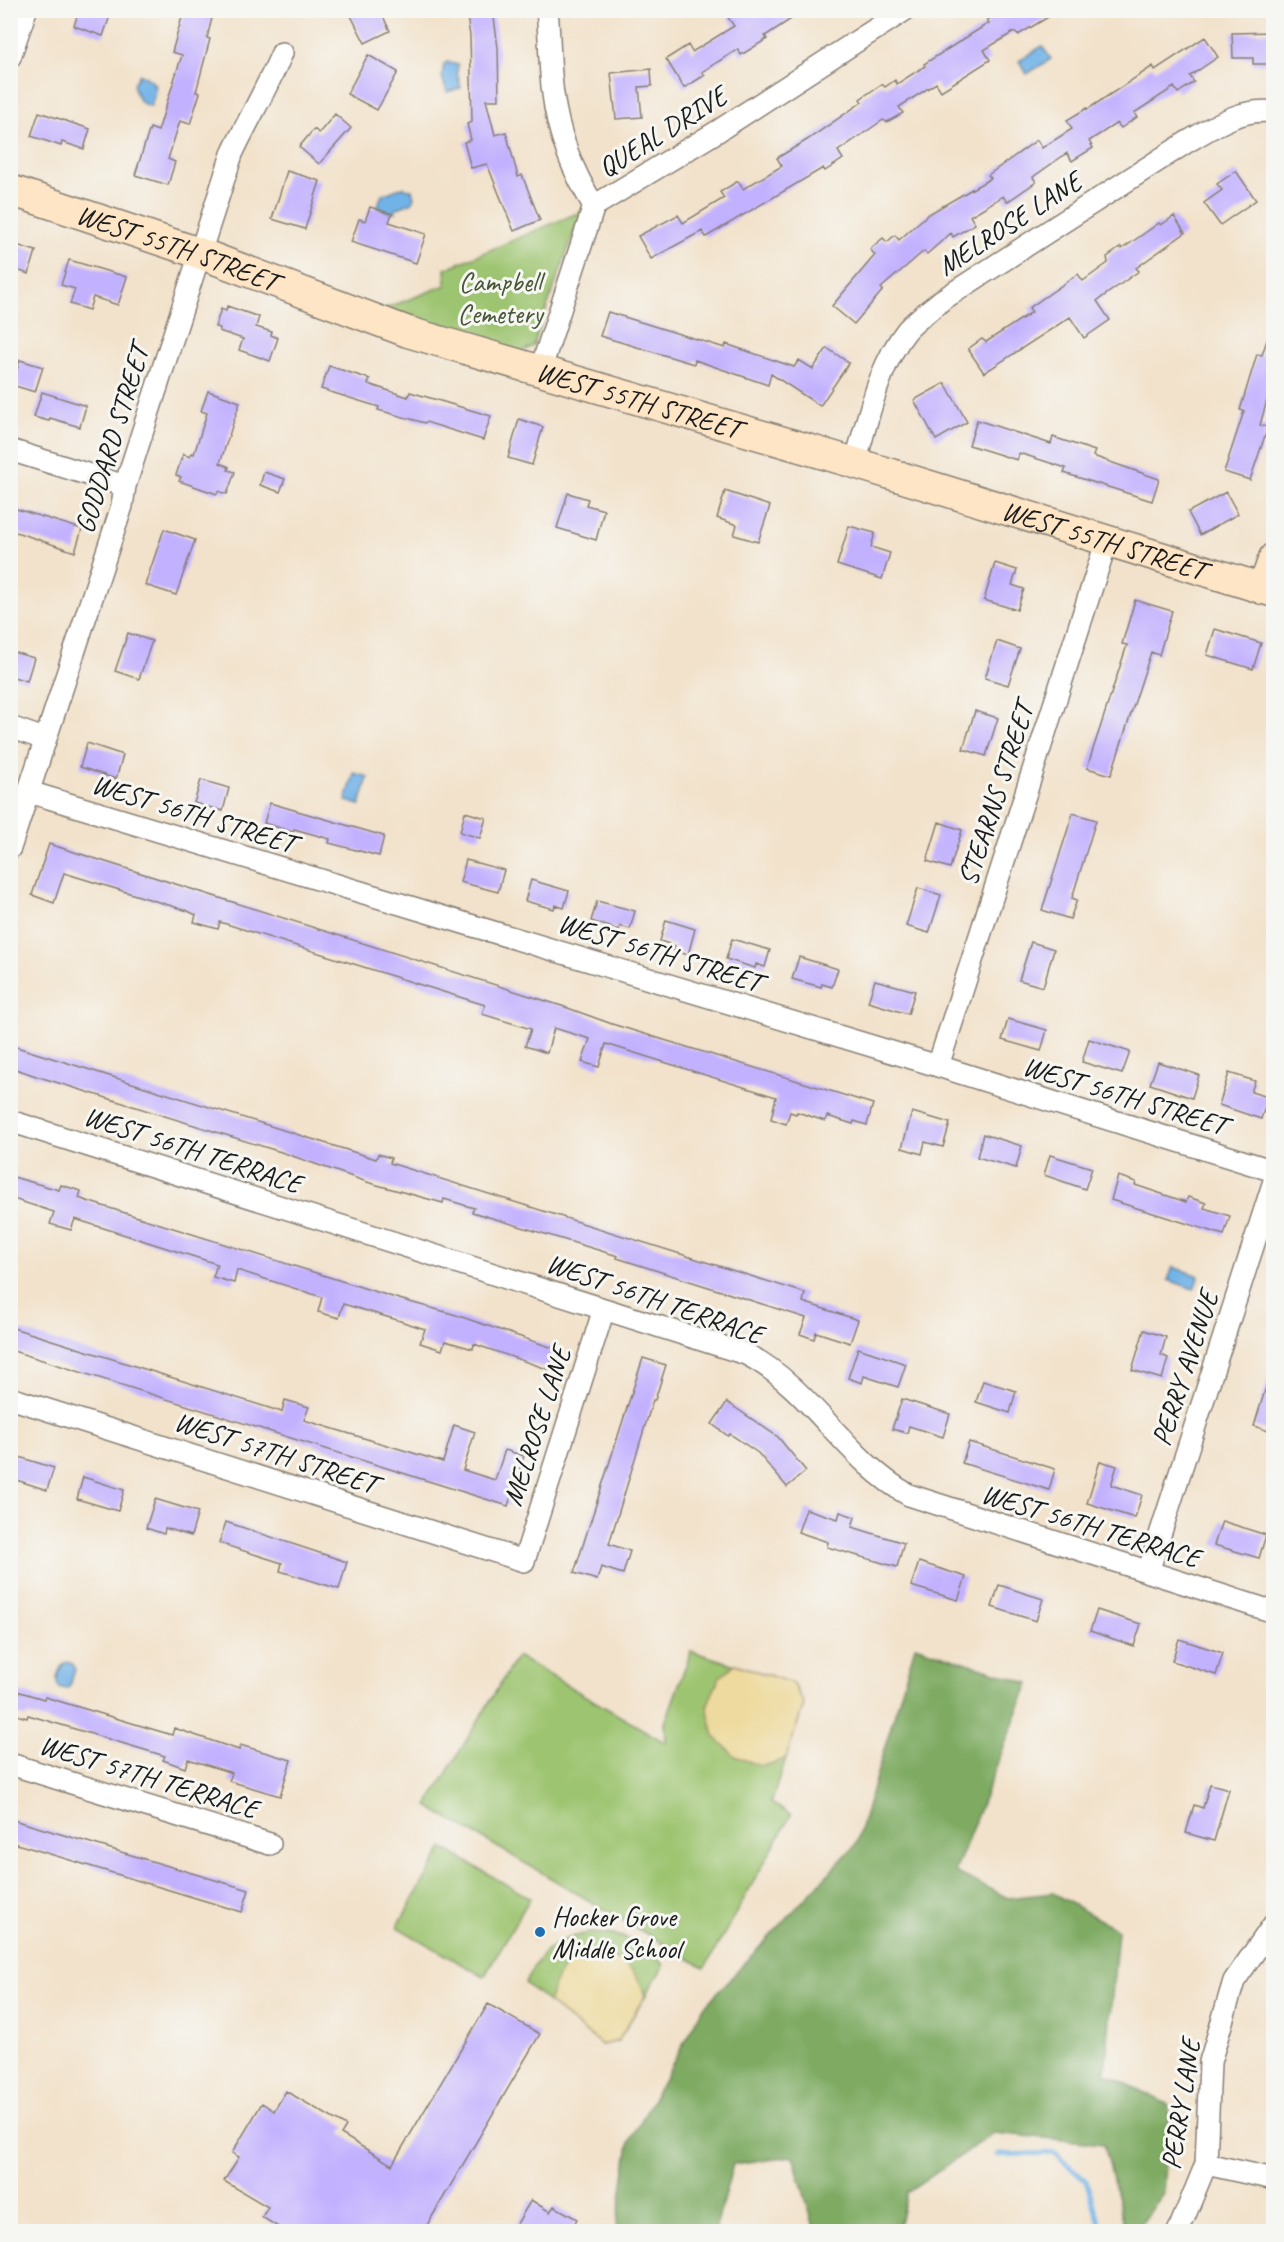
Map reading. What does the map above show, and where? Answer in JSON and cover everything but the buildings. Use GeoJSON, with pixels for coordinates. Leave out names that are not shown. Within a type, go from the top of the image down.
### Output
{"type":"FeatureCollection","features":[{"type":"Feature","properties":{"kind":"street"},"geometry":{"type":"LineString","coordinates":[[10,57],[26,10]]}},
{"type":"Feature","properties":{"kind":"street"},"geometry":{"type":"LineString","coordinates":[[547,10],[553,94],[562,139],[582,186],[594,206]]}},
{"type":"Feature","properties":{"kind":"street","name":"QUEAL DRIVE"},"geometry":{"type":"LineString","coordinates":[[540,371],[594,206],[718,131],[905,10]]}},
{"type":"Feature","properties":{"kind":"street","name":"GODDARD STREET"},"geometry":{"type":"LineString","coordinates":[[10,848],[122,506],[125,486],[232,153],[256,104],[271,80],[282,53]]}},
{"type":"Feature","properties":{"kind":"street","name":"MELROSE LANE"},"geometry":{"type":"LineString","coordinates":[[855,463],[883,372],[906,332],[919,319],[942,300],[1224,120],[1242,114],[1274,112]]}},
{"type":"Feature","properties":{"kind":"street","name":"WEST 55TH STREET"},"geometry":{"type":"LineString","coordinates":[[10,190],[200,252],[408,332],[855,463],[1268,591]]}},
{"type":"Feature","properties":{"kind":"street"},"geometry":{"type":"LineString","coordinates":[[10,450],[125,486]]}},
{"type":"Feature","properties":{"kind":"street","name":"STEARNS STREET"},"geometry":{"type":"LineString","coordinates":[[938,1066],[1107,540]]}},
{"type":"Feature","properties":{"kind":"street"},"geometry":{"type":"LineString","coordinates":[[1268,591],[1274,558]]}},
{"type":"Feature","properties":{"kind":"street"},"geometry":{"type":"LineString","coordinates":[[10,727],[44,739]]}},
{"type":"Feature","properties":{"kind":"street","name":"WEST 56TH STREET"},"geometry":{"type":"LineString","coordinates":[[29,792],[938,1066],[1274,1171]]}},
{"type":"Feature","properties":{"kind":"street","name":"WEST 56TH TERRACE"},"geometry":{"type":"LineString","coordinates":[[10,1121],[746,1354],[780,1374],[839,1438],[888,1484],[909,1496],[1274,1612]]}},
{"type":"Feature","properties":{"kind":"street","name":"PERRY AVENUE"},"geometry":{"type":"LineString","coordinates":[[1148,1572],[1274,1181]]}},
{"type":"Feature","properties":{"kind":"street","name":"MELROSE LANE"},"geometry":{"type":"LineString","coordinates":[[524,1561],[604,1309]]}},
{"type":"Feature","properties":{"kind":"street","name":"WEST 57TH STREET"},"geometry":{"type":"LineString","coordinates":[[10,1398],[524,1561]]}},
{"type":"Feature","properties":{"kind":"street","name":"WEST 57TH TERRACE"},"geometry":{"type":"LineString","coordinates":[[10,1764],[270,1844]]}},
{"type":"Feature","properties":{"kind":"street","name":"PERRY LANE"},"geometry":{"type":"LineString","coordinates":[[1178,2232],[1206,2164],[1210,2062],[1234,1981],[1274,1924]]}},
{"type":"Feature","properties":{"kind":"street"},"geometry":{"type":"LineString","coordinates":[[1206,2164],[1274,2179]]}},
{"type":"Feature","properties":{"kind":"green space","name":"Campbell Cemetery"},"geometry":{"type":"Polygon","coordinates":[[[582,211],[533,346],[520,353],[379,311],[446,285],[445,269],[582,211]]]}},
{"type":"Feature","properties":{"kind":"green space"},"geometry":{"type":"Polygon","coordinates":[[[915,1646],[1029,1683],[955,1872],[1008,1898],[1053,1893],[1118,1930],[1105,2073],[1169,2105],[1163,2194],[1136,2231],[1126,2231],[1104,2144],[994,2133],[907,2193],[898,2231],[851,2232],[814,2227],[793,2156],[733,2164],[715,2231],[616,2231],[629,2143],[703,2008],[856,1844],[915,1646]]]}},
{"type":"Feature","properties":{"kind":"green space"},"geometry":{"type":"Polygon","coordinates":[[[691,1651],[792,1683],[804,1704],[771,1803],[791,1815],[705,1968],[427,1806],[517,1656],[666,1743],[665,1723],[691,1651]]]}},
{"type":"Feature","properties":{"kind":"green space"},"geometry":{"type":"Polygon","coordinates":[[[443,1848],[530,1898],[484,1977],[397,1927],[443,1848]]]}},
{"type":"Feature","properties":{"kind":"green space"},"geometry":{"type":"Polygon","coordinates":[[[589,1933],[630,1940],[647,1949],[664,1965],[618,2041],[602,2045],[525,1983],[536,1963],[550,1948],[566,1939],[589,1933]]]}},
{"type":"Feature","properties":{"kind":"sand"},"geometry":{"type":"Polygon","coordinates":[[[735,1664],[792,1683],[804,1704],[786,1758],[761,1766],[735,1756],[714,1736],[707,1706],[719,1678],[735,1664]]]}},
{"type":"Feature","properties":{"kind":"sand"},"geometry":{"type":"Polygon","coordinates":[[[592,1954],[611,1957],[626,1965],[642,1986],[645,1996],[618,2041],[602,2045],[549,2003],[554,1985],[562,1971],[575,1960],[592,1954]]]}},
{"type":"Feature","properties":{"kind":"water"},"geometry":{"type":"Polygon","coordinates":[[[1042,46],[1051,59],[1027,74],[1019,61],[1042,46]]]}},
{"type":"Feature","properties":{"kind":"water"},"geometry":{"type":"Polygon","coordinates":[[[447,62],[458,65],[457,73],[461,88],[447,92],[442,77],[444,64],[447,62]]]}},
{"type":"Feature","properties":{"kind":"water"},"geometry":{"type":"Polygon","coordinates":[[[140,74],[151,80],[155,86],[151,106],[138,99],[133,84],[140,74]]]}},
{"type":"Feature","properties":{"kind":"water"},"geometry":{"type":"Polygon","coordinates":[[[403,187],[412,190],[414,197],[411,203],[395,209],[396,212],[377,207],[382,195],[403,187]]]}},
{"type":"Feature","properties":{"kind":"water"},"geometry":{"type":"Polygon","coordinates":[[[354,773],[368,777],[360,805],[346,801],[354,773]]]}},
{"type":"Feature","properties":{"kind":"water"},"geometry":{"type":"Polygon","coordinates":[[[1173,1267],[1199,1276],[1194,1289],[1168,1280],[1173,1267]]]}},
{"type":"Feature","properties":{"kind":"water"},"geometry":{"type":"Polygon","coordinates":[[[67,1662],[73,1664],[75,1669],[70,1686],[66,1689],[59,1687],[57,1677],[67,1662]]]}},
{"type":"Feature","properties":{"kind":"waterway"},"geometry":{"type":"LineString","coordinates":[[997,2155],[1054,2153],[1086,2181],[1103,2232]]}},
{"type":"Feature","properties":{"kind":"place","name":"Hocker Grove Middle School"},"geometry":{"type":"Point","coordinates":[540,1932]}}]}
